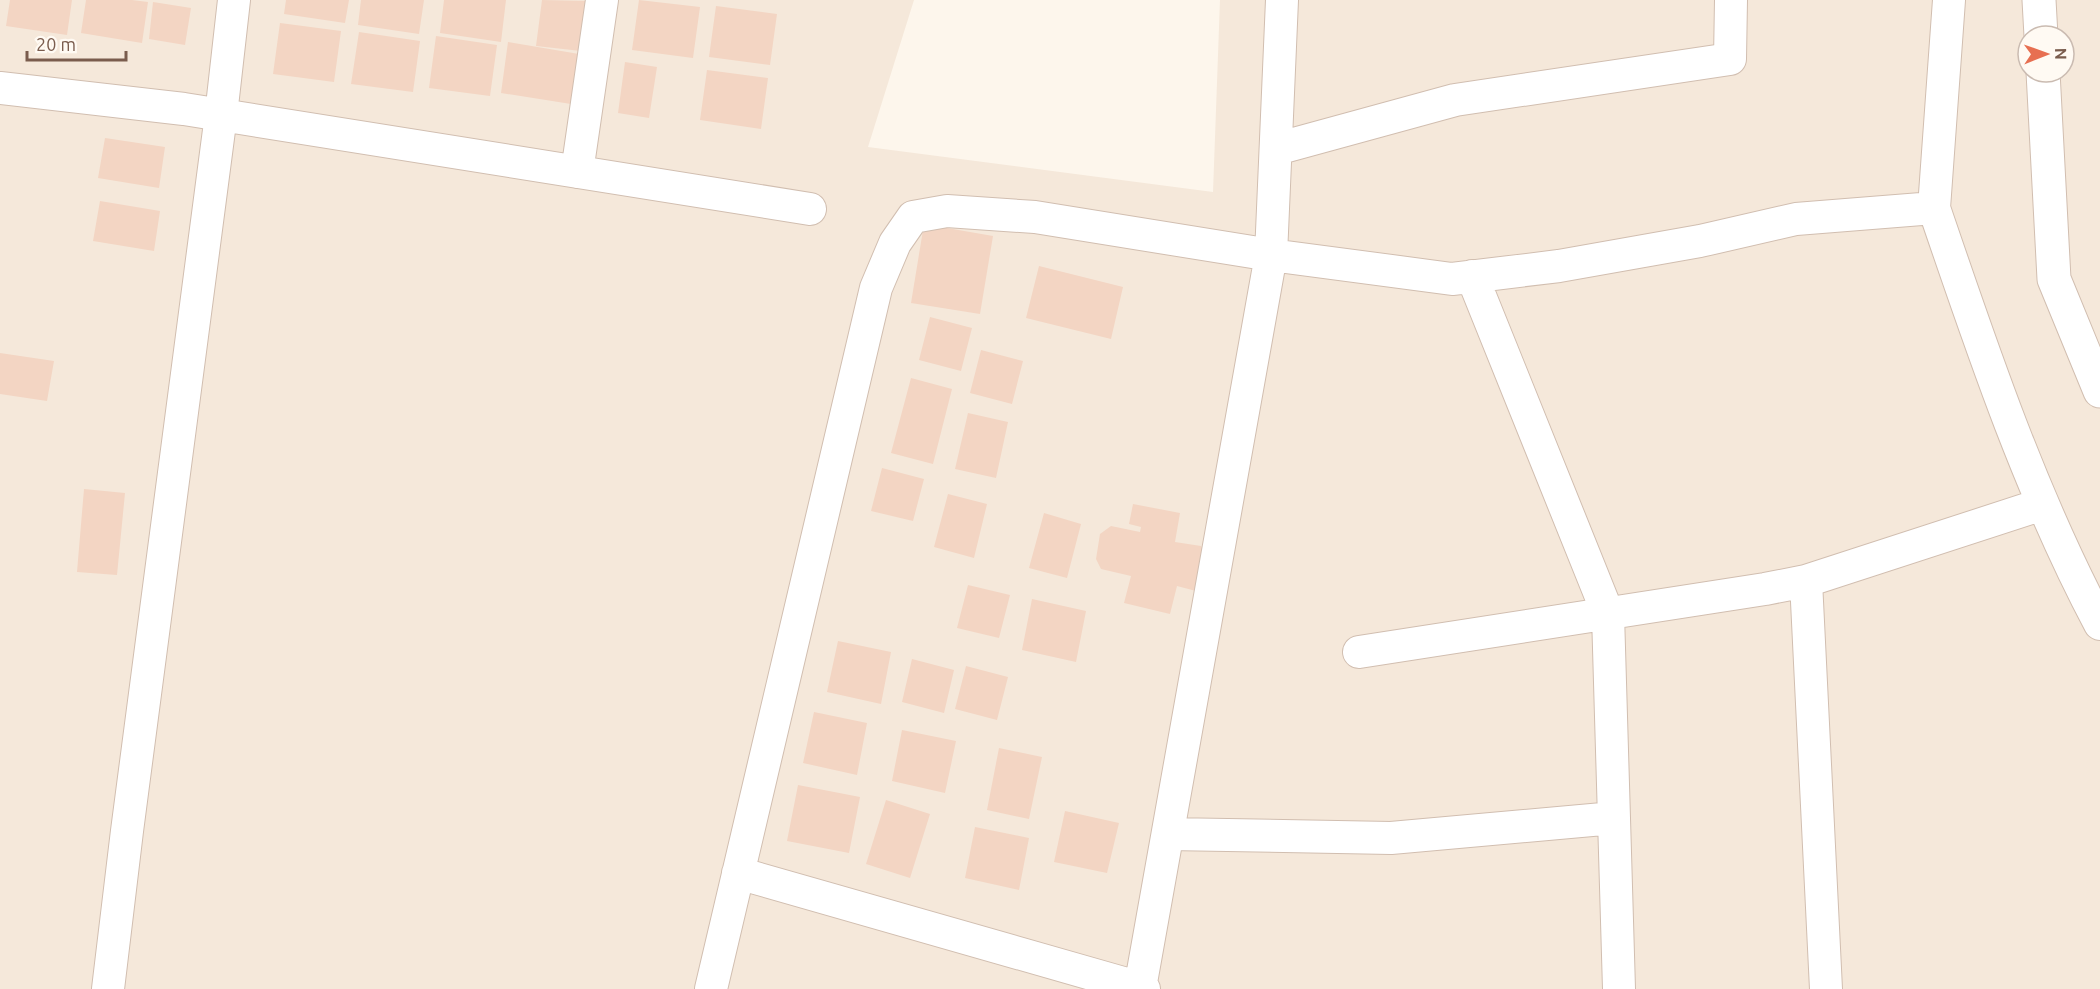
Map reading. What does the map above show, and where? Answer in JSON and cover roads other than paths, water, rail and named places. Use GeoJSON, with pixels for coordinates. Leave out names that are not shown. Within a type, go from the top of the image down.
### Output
{"type":"FeatureCollection","features":[{"type":"Feature","properties":{"kind":"street"},"geometry":{"type":"LineString","coordinates":[[108,989],[234,0]]}},
{"type":"Feature","properties":{"kind":"street"},"geometry":{"type":"LineString","coordinates":[[577,172],[600,0]]}},
{"type":"Feature","properties":{"kind":"street"},"geometry":{"type":"LineString","coordinates":[[738,873],[1142,988],[1271,255],[1282,0]]}},
{"type":"Feature","properties":{"kind":"street"},"geometry":{"type":"LineString","coordinates":[[1276,149],[1455,100],[1730,59],[1731,0]]}},
{"type":"Feature","properties":{"kind":"street"},"geometry":{"type":"LineString","coordinates":[[1949,0],[1934,208],[1985,359],[2043,504],[2082,591],[2100,624]]}},
{"type":"Feature","properties":{"kind":"street"},"geometry":{"type":"LineString","coordinates":[[2038,0],[2040,24]]}},
{"type":"Feature","properties":{"kind":"street"},"geometry":{"type":"LineString","coordinates":[[2044,84],[2054,279],[2100,391]]}},
{"type":"Feature","properties":{"kind":"street"},"geometry":{"type":"LineString","coordinates":[[0,88],[184,109],[810,209]]}},
{"type":"Feature","properties":{"kind":"street"},"geometry":{"type":"LineString","coordinates":[[711,989],[876,288],[895,243],[913,217],[947,211],[1035,216],[1271,255],[1452,279],[1559,266],[1700,241],[1796,219],[1934,208]]}},
{"type":"Feature","properties":{"kind":"street"},"geometry":{"type":"LineString","coordinates":[[1472,276],[1608,614],[1619,989]]}},
{"type":"Feature","properties":{"kind":"street"},"geometry":{"type":"LineString","coordinates":[[1359,652],[1806,581],[2043,504]]}},
{"type":"Feature","properties":{"kind":"street"},"geometry":{"type":"LineString","coordinates":[[1806,581],[1826,989]]}},
{"type":"Feature","properties":{"kind":"street"},"geometry":{"type":"LineString","coordinates":[[1168,834],[1391,838],[1614,818]]}}]}
